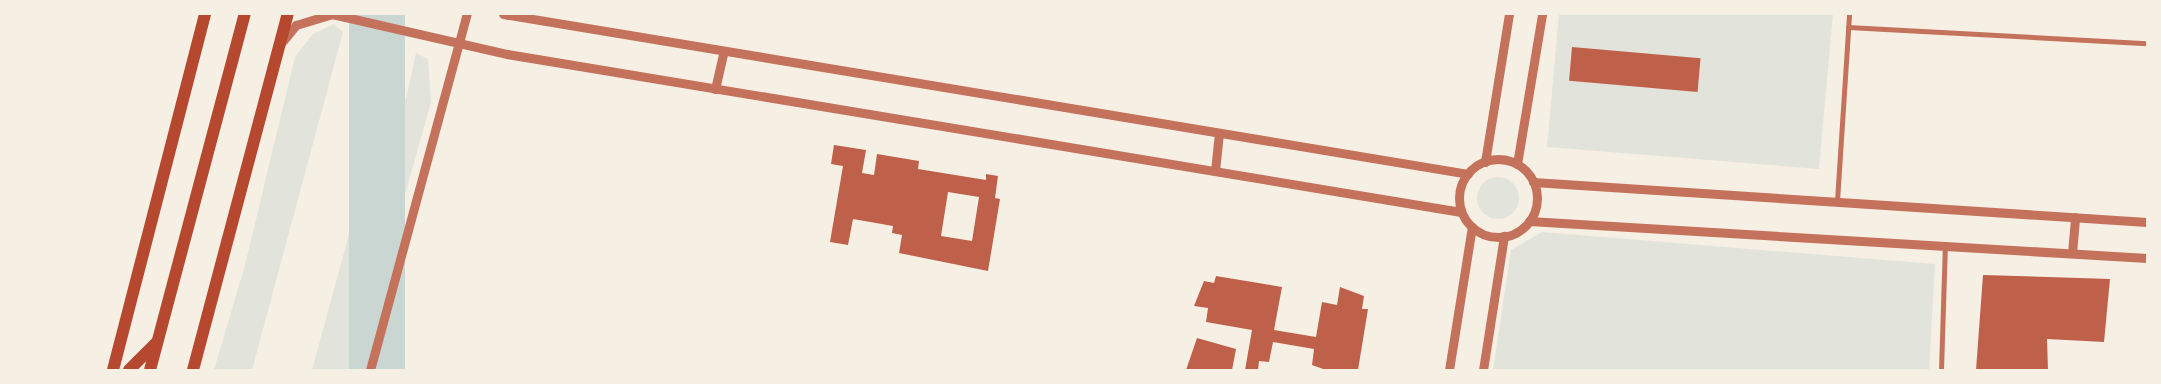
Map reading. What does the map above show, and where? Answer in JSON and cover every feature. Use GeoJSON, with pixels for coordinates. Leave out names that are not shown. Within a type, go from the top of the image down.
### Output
{"type":"FeatureCollection","features":[{"type":"Feature","properties":{"kind":"main road"},"geometry":{"type":"LineString","coordinates":[[113,370],[204,14]]}},
{"type":"Feature","properties":{"kind":"main road"},"geometry":{"type":"LineString","coordinates":[[150,370],[245,14]]}},
{"type":"Feature","properties":{"kind":"main road"},"geometry":{"type":"LineString","coordinates":[[193,370],[288,14]]}},
{"type":"Feature","properties":{"kind":"main road"},"geometry":{"type":"LineString","coordinates":[[130,370],[157,342]]}},
{"type":"Feature","properties":{"kind":"street"},"geometry":{"type":"LineString","coordinates":[[278,52],[296,25],[332,14],[433,40],[715,89],[1461,212]]}},
{"type":"Feature","properties":{"kind":"street"},"geometry":{"type":"LineString","coordinates":[[370,370],[467,14]]}},
{"type":"Feature","properties":{"kind":"street"},"geometry":{"type":"LineString","coordinates":[[503,14],[1468,174]]}},
{"type":"Feature","properties":{"kind":"street"},"geometry":{"type":"LineString","coordinates":[[1485,162],[1509,14]]}},
{"type":"Feature","properties":{"kind":"street"},"geometry":{"type":"LineString","coordinates":[[1516,164],[1542,14]]}},
{"type":"Feature","properties":{"kind":"street"},"geometry":{"type":"LineString","coordinates":[[1837,201],[1849,14]]}},
{"type":"Feature","properties":{"kind":"street"},"geometry":{"type":"LineString","coordinates":[[1848,28],[2147,43]]}},
{"type":"Feature","properties":{"kind":"street"},"geometry":{"type":"LineString","coordinates":[[715,89],[724,51]]}},
{"type":"Feature","properties":{"kind":"street"},"geometry":{"type":"LineString","coordinates":[[1215,171],[1219,132]]}},
{"type":"Feature","properties":{"kind":"street"},"geometry":{"type":"LineString","coordinates":[[1529,221],[1537,203],[1533,182],[1516,164],[1506,160],[1485,162],[1468,174],[1459,198],[1461,212],[1472,227],[1487,236],[1504,236],[1529,221],[2147,258]]}},
{"type":"Feature","properties":{"kind":"street"},"geometry":{"type":"LineString","coordinates":[[1533,182],[2147,222]]}},
{"type":"Feature","properties":{"kind":"street"},"geometry":{"type":"LineString","coordinates":[[2072,254],[2075,217]]}},
{"type":"Feature","properties":{"kind":"street"},"geometry":{"type":"LineString","coordinates":[[1449,370],[1472,227]]}},
{"type":"Feature","properties":{"kind":"street"},"geometry":{"type":"LineString","coordinates":[[1483,370],[1504,236]]}},
{"type":"Feature","properties":{"kind":"street"},"geometry":{"type":"LineString","coordinates":[[1941,370],[1945,246]]}},
{"type":"Feature","properties":{"kind":"shaded area"},"geometry":{"type":"Polygon","coordinates":[[[349,14],[405,14],[405,370],[349,370],[349,14]]]}},
{"type":"Feature","properties":{"kind":"shaded area"},"geometry":{"type":"Polygon","coordinates":[[[1559,14],[1833,14],[1819,169],[1547,147],[1559,14]]]}},
{"type":"Feature","properties":{"kind":"shaded area"},"geometry":{"type":"Polygon","coordinates":[[[334,24],[343,32],[252,370],[214,370],[245,265],[295,57],[313,34],[334,24]]]}},
{"type":"Feature","properties":{"kind":"shaded area"},"geometry":{"type":"Polygon","coordinates":[[[416,53],[428,59],[431,102],[356,370],[312,370],[384,106],[406,99],[416,53]]]}},
{"type":"Feature","properties":{"kind":"shaded area"},"geometry":{"type":"Polygon","coordinates":[[[1498,177],[1513,183],[1519,198],[1513,213],[1498,219],[1483,213],[1477,198],[1483,183],[1498,177]]]}},
{"type":"Feature","properties":{"kind":"shaded area"},"geometry":{"type":"Polygon","coordinates":[[[1542,232],[1935,264],[1929,370],[1493,370],[1511,250],[1542,232]]]}},
{"type":"Feature","properties":{"kind":"building"},"geometry":{"type":"Polygon","coordinates":[[[1572,47],[1701,58],[1698,92],[1569,81],[1572,47]]]}},
{"type":"Feature","properties":{"kind":"building"},"geometry":{"type":"Polygon","coordinates":[[[834,145],[866,150],[862,173],[874,175],[877,154],[919,161],[918,169],[986,180],[986,174],[998,176],[995,198],[1000,199],[988,271],[899,253],[902,235],[892,233],[893,226],[853,219],[848,245],[830,242],[843,166],[831,164],[834,145]],[[948,192],[941,236],[972,241],[979,197],[948,192]]]}},
{"type":"Feature","properties":{"kind":"building"},"geometry":{"type":"Polygon","coordinates":[[[1983,275],[2110,279],[2104,342],[2047,339],[2048,370],[1976,370],[1983,275]]]}},
{"type":"Feature","properties":{"kind":"building"},"geometry":{"type":"Polygon","coordinates":[[[1216,276],[1282,287],[1274,330],[1316,337],[1322,302],[1337,305],[1340,287],[1364,296],[1362,309],[1368,309],[1358,370],[1326,370],[1312,365],[1314,349],[1273,342],[1269,362],[1259,361],[1258,370],[1245,370],[1252,330],[1206,322],[1208,308],[1194,306],[1204,281],[1214,283],[1216,276]]]}},
{"type":"Feature","properties":{"kind":"building"},"geometry":{"type":"Polygon","coordinates":[[[1197,338],[1236,349],[1232,370],[1186,370],[1197,338]]]}}]}
